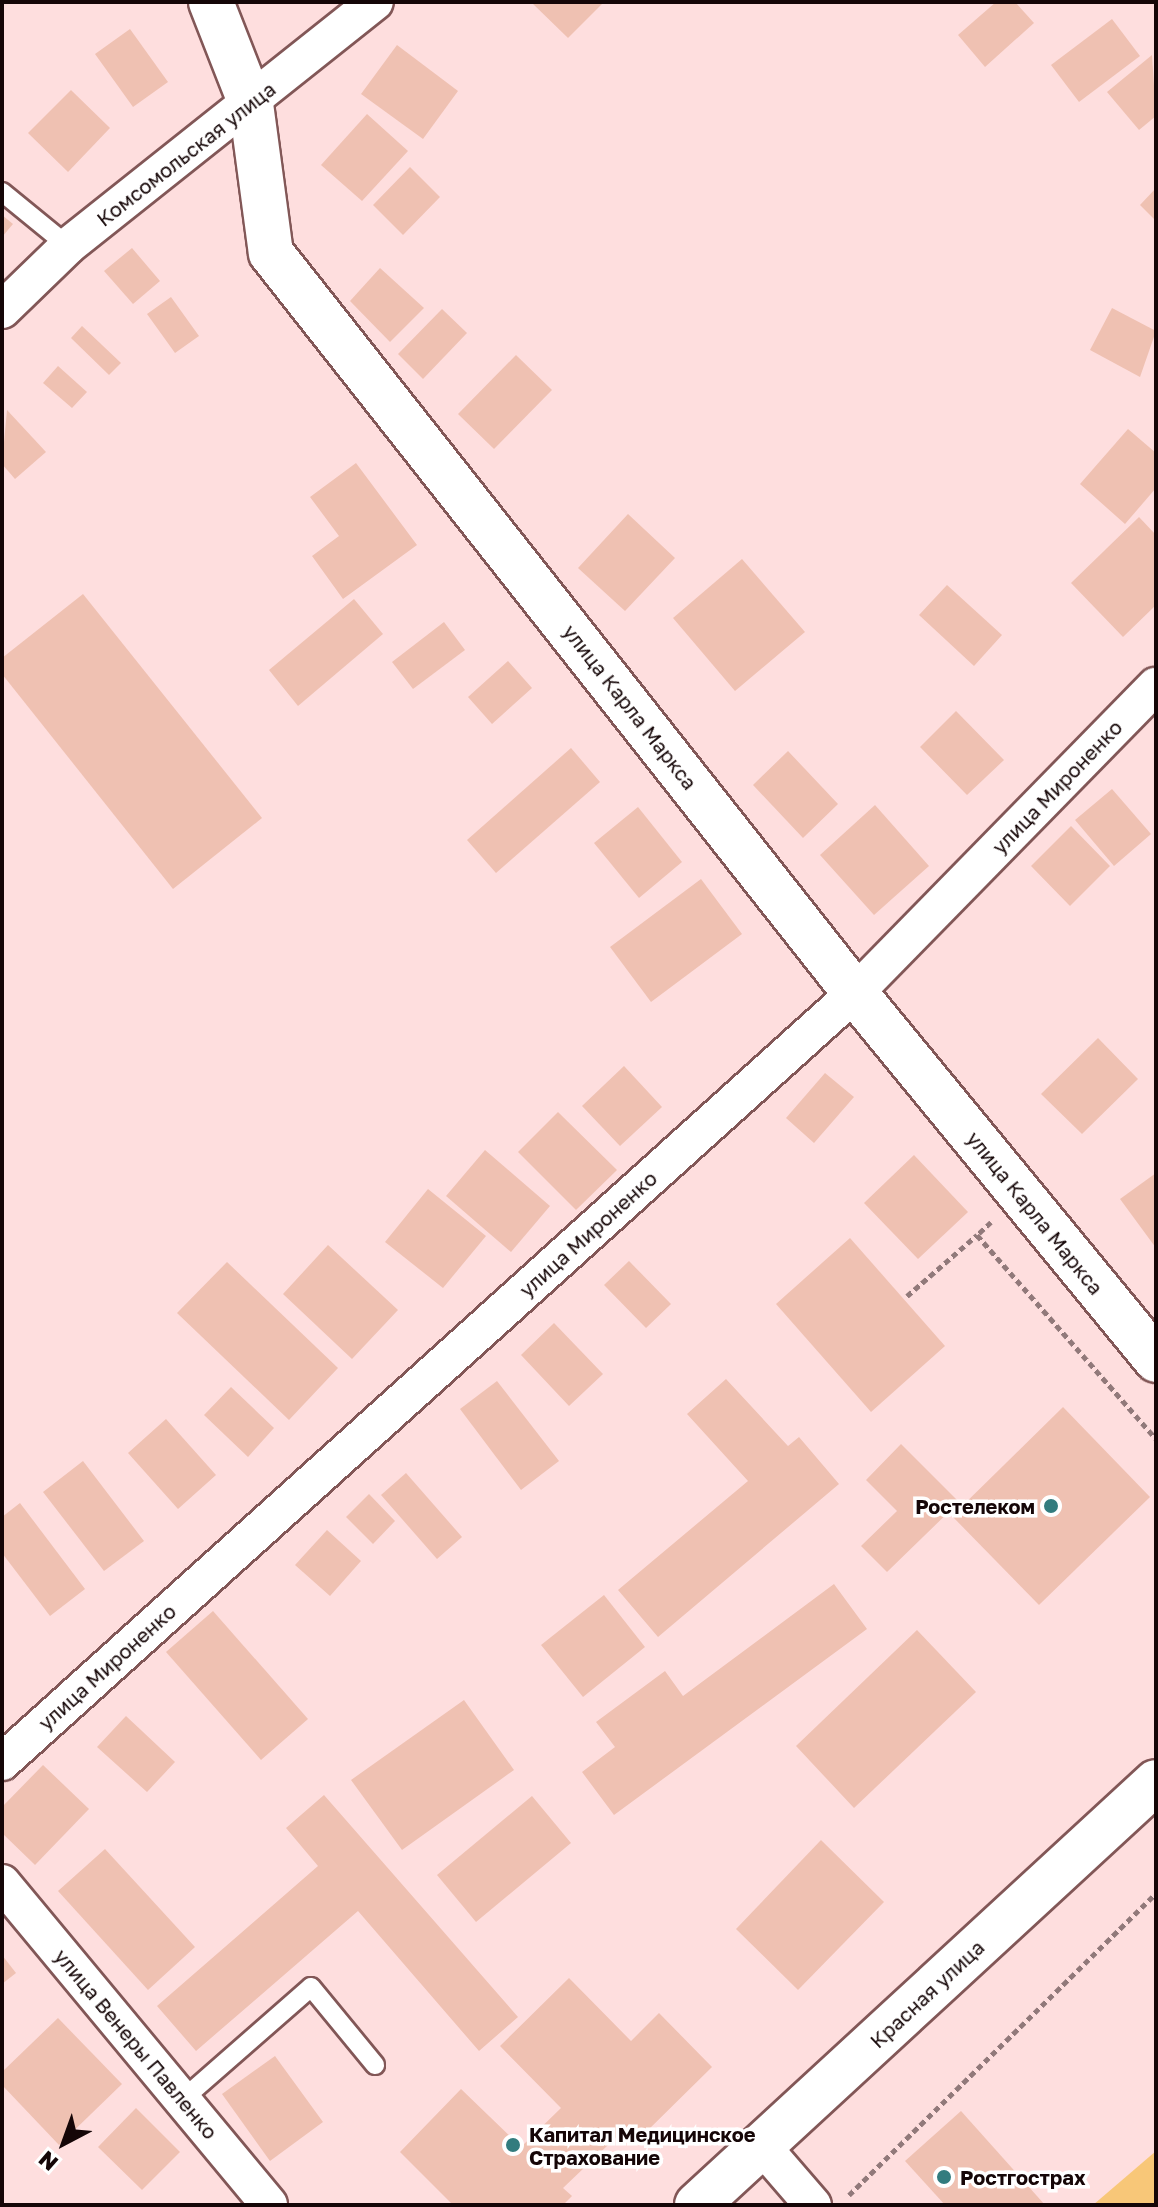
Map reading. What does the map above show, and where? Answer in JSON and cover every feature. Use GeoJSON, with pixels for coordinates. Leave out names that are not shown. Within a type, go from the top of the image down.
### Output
{"type":"FeatureCollection","features":[{"type":"Feature","properties":{"kind":"main road","name":"улица Карла Маркса"},"geometry":{"type":"LineString","coordinates":[[211,2],[251,104],[271,253],[855,993],[1156,1360]]}},
{"type":"Feature","properties":{"kind":"main road","name":"Красная улица"},"geometry":{"type":"LineString","coordinates":[[697,2205],[1156,1782]]}},
{"type":"Feature","properties":{"kind":"street","name":"Комсомольская улица"},"geometry":{"type":"LineString","coordinates":[[2,310],[68,246],[251,104],[375,2]]}},
{"type":"Feature","properties":{"kind":"street","name":"улица Мироненко"},"geometry":{"type":"LineString","coordinates":[[2,1762],[855,993],[1156,686]]}},
{"type":"Feature","properties":{"kind":"street","name":"улица Венеры Павленко"},"geometry":{"type":"LineString","coordinates":[[2,1883],[269,2205]]}},
{"type":"Feature","properties":{"kind":"street"},"geometry":{"type":"LineString","coordinates":[[762,2146],[813,2205]]}},
{"type":"Feature","properties":{"kind":"lane"},"geometry":{"type":"LineString","coordinates":[[2,192],[68,246]]}},
{"type":"Feature","properties":{"kind":"lane"},"geometry":{"type":"LineString","coordinates":[[182,2100],[311,1987],[375,2065]]}},
{"type":"Feature","properties":{"kind":"path"},"geometry":{"type":"LineString","coordinates":[[907,1296],[994,1218],[984,1207]]}},
{"type":"Feature","properties":{"kind":"path"},"geometry":{"type":"LineString","coordinates":[[977,1235],[1156,1439]]}},
{"type":"Feature","properties":{"kind":"path"},"geometry":{"type":"LineString","coordinates":[[838,2205],[1156,1893]]}},
{"type":"Feature","properties":{"kind":"shaded area"},"geometry":{"type":"Polygon","coordinates":[[[1156,2151],[1156,2205],[1093,2205],[1156,2151]]]}},
{"type":"Feature","properties":{"kind":"building"},"geometry":{"type":"Polygon","coordinates":[[[531,2],[604,2],[568,38],[531,2]]]}},
{"type":"Feature","properties":{"kind":"building"},"geometry":{"type":"Polygon","coordinates":[[[996,2],[1015,2],[1034,23],[985,67],[958,35],[996,2]]]}},
{"type":"Feature","properties":{"kind":"building"},"geometry":{"type":"Polygon","coordinates":[[[1112,19],[1140,56],[1079,102],[1051,65],[1112,19]]]}},
{"type":"Feature","properties":{"kind":"building"},"geometry":{"type":"Polygon","coordinates":[[[130,29],[168,82],[133,107],[95,54],[130,29]]]}},
{"type":"Feature","properties":{"kind":"building"},"geometry":{"type":"Polygon","coordinates":[[[397,45],[458,91],[423,139],[361,94],[397,45]]]}},
{"type":"Feature","properties":{"kind":"building"},"geometry":{"type":"Polygon","coordinates":[[[1152,55],[1156,116],[1139,130],[1107,92],[1152,55]]]}},
{"type":"Feature","properties":{"kind":"building"},"geometry":{"type":"Polygon","coordinates":[[[71,90],[110,128],[68,172],[28,133],[71,90]]]}},
{"type":"Feature","properties":{"kind":"building"},"geometry":{"type":"Polygon","coordinates":[[[367,114],[408,151],[362,201],[321,165],[367,114]]]}},
{"type":"Feature","properties":{"kind":"building"},"geometry":{"type":"Polygon","coordinates":[[[410,167],[440,197],[403,235],[373,205],[410,167]]]}},
{"type":"Feature","properties":{"kind":"building"},"geometry":{"type":"Polygon","coordinates":[[[1156,188],[1156,221],[1140,205],[1156,188]]]}},
{"type":"Feature","properties":{"kind":"building"},"geometry":{"type":"Polygon","coordinates":[[[2,215],[13,224],[2,237],[2,215]]]}},
{"type":"Feature","properties":{"kind":"building"},"geometry":{"type":"Polygon","coordinates":[[[132,248],[160,281],[133,304],[104,271],[132,248]]]}},
{"type":"Feature","properties":{"kind":"building"},"geometry":{"type":"Polygon","coordinates":[[[380,268],[424,308],[390,342],[350,301],[380,268]]]}},
{"type":"Feature","properties":{"kind":"building"},"geometry":{"type":"Polygon","coordinates":[[[171,297],[199,336],[175,353],[147,314],[171,297]]]}},
{"type":"Feature","properties":{"kind":"building"},"geometry":{"type":"Polygon","coordinates":[[[1112,308],[1156,331],[1140,377],[1090,350],[1112,308]]]}},
{"type":"Feature","properties":{"kind":"building"},"geometry":{"type":"Polygon","coordinates":[[[442,309],[467,333],[423,379],[398,354],[442,309]]]}},
{"type":"Feature","properties":{"kind":"building"},"geometry":{"type":"Polygon","coordinates":[[[82,326],[121,363],[109,375],[71,338],[82,326]]]}},
{"type":"Feature","properties":{"kind":"building"},"geometry":{"type":"Polygon","coordinates":[[[516,355],[552,390],[494,449],[458,414],[516,355]]]}},
{"type":"Feature","properties":{"kind":"building"},"geometry":{"type":"Polygon","coordinates":[[[58,366],[87,392],[72,408],[43,383],[58,366]]]}},
{"type":"Feature","properties":{"kind":"building"},"geometry":{"type":"Polygon","coordinates":[[[7,410],[46,452],[15,479],[2,464],[7,410]]]}},
{"type":"Feature","properties":{"kind":"building"},"geometry":{"type":"Polygon","coordinates":[[[1128,429],[1156,453],[1156,488],[1125,524],[1080,484],[1128,429]]]}},
{"type":"Feature","properties":{"kind":"building"},"geometry":{"type":"Polygon","coordinates":[[[356,463],[417,545],[343,599],[312,556],[339,536],[310,497],[356,463]]]}},
{"type":"Feature","properties":{"kind":"building"},"geometry":{"type":"Polygon","coordinates":[[[628,514],[675,558],[625,611],[578,568],[628,514]]]}},
{"type":"Feature","properties":{"kind":"building"},"geometry":{"type":"Polygon","coordinates":[[[1139,517],[1156,535],[1156,605],[1123,637],[1071,583],[1139,517]]]}},
{"type":"Feature","properties":{"kind":"building"},"geometry":{"type":"Polygon","coordinates":[[[742,559],[805,632],[735,691],[673,618],[742,559]]]}},
{"type":"Feature","properties":{"kind":"building"},"geometry":{"type":"Polygon","coordinates":[[[947,585],[1002,635],[974,666],[919,615],[947,585]]]}},
{"type":"Feature","properties":{"kind":"building"},"geometry":{"type":"Polygon","coordinates":[[[83,594],[262,818],[173,889],[2,674],[2,658],[83,594]]]}},
{"type":"Feature","properties":{"kind":"building"},"geometry":{"type":"Polygon","coordinates":[[[354,599],[383,634],[298,706],[269,670],[354,599]]]}},
{"type":"Feature","properties":{"kind":"building"},"geometry":{"type":"Polygon","coordinates":[[[444,622],[465,650],[413,689],[392,662],[444,622]]]}},
{"type":"Feature","properties":{"kind":"building"},"geometry":{"type":"Polygon","coordinates":[[[508,661],[532,688],[492,724],[468,697],[508,661]]]}},
{"type":"Feature","properties":{"kind":"building"},"geometry":{"type":"Polygon","coordinates":[[[956,711],[1004,760],[967,795],[920,747],[956,711]]]}},
{"type":"Feature","properties":{"kind":"building"},"geometry":{"type":"Polygon","coordinates":[[[571,748],[600,782],[496,873],[467,840],[571,748]]]}},
{"type":"Feature","properties":{"kind":"building"},"geometry":{"type":"Polygon","coordinates":[[[788,751],[838,804],[803,838],[753,785],[788,751]]]}},
{"type":"Feature","properties":{"kind":"building"},"geometry":{"type":"Polygon","coordinates":[[[1112,789],[1151,834],[1114,866],[1075,820],[1112,789]]]}},
{"type":"Feature","properties":{"kind":"building"},"geometry":{"type":"Polygon","coordinates":[[[875,805],[929,866],[874,915],[820,855],[875,805]]]}},
{"type":"Feature","properties":{"kind":"building"},"geometry":{"type":"Polygon","coordinates":[[[638,807],[682,862],[639,898],[594,843],[638,807]]]}},
{"type":"Feature","properties":{"kind":"building"},"geometry":{"type":"Polygon","coordinates":[[[1071,826],[1110,866],[1070,906],[1031,866],[1071,826]]]}},
{"type":"Feature","properties":{"kind":"building"},"geometry":{"type":"Polygon","coordinates":[[[701,879],[742,934],[651,1002],[610,947],[701,879]]]}},
{"type":"Feature","properties":{"kind":"building"},"geometry":{"type":"Polygon","coordinates":[[[1098,1038],[1138,1079],[1082,1134],[1041,1094],[1098,1038]]]}},
{"type":"Feature","properties":{"kind":"building"},"geometry":{"type":"Polygon","coordinates":[[[624,1066],[662,1107],[620,1146],[582,1106],[624,1066]]]}},
{"type":"Feature","properties":{"kind":"building"},"geometry":{"type":"Polygon","coordinates":[[[825,1073],[854,1097],[814,1143],[786,1118],[825,1073]]]}},
{"type":"Feature","properties":{"kind":"building"},"geometry":{"type":"Polygon","coordinates":[[[558,1112],[617,1170],[576,1210],[518,1152],[558,1112]]]}},
{"type":"Feature","properties":{"kind":"building"},"geometry":{"type":"Polygon","coordinates":[[[485,1150],[550,1206],[511,1252],[446,1196],[485,1150]]]}},
{"type":"Feature","properties":{"kind":"building"},"geometry":{"type":"Polygon","coordinates":[[[914,1155],[968,1212],[918,1259],[864,1203],[914,1155]]]}},
{"type":"Feature","properties":{"kind":"building"},"geometry":{"type":"Polygon","coordinates":[[[1156,1173],[1156,1248],[1120,1199],[1156,1173]]]}},
{"type":"Feature","properties":{"kind":"building"},"geometry":{"type":"Polygon","coordinates":[[[428,1189],[486,1236],[443,1288],[385,1242],[428,1189]]]}},
{"type":"Feature","properties":{"kind":"building"},"geometry":{"type":"Polygon","coordinates":[[[850,1238],[945,1346],[871,1412],[776,1304],[850,1238]]]}},
{"type":"Feature","properties":{"kind":"building"},"geometry":{"type":"Polygon","coordinates":[[[328,1245],[398,1310],[352,1359],[283,1294],[328,1245]]]}},
{"type":"Feature","properties":{"kind":"building"},"geometry":{"type":"Polygon","coordinates":[[[629,1261],[671,1304],[646,1328],[604,1285],[629,1261]]]}},
{"type":"Feature","properties":{"kind":"building"},"geometry":{"type":"Polygon","coordinates":[[[227,1262],[338,1368],[289,1420],[177,1313],[227,1262]]]}},
{"type":"Feature","properties":{"kind":"building"},"geometry":{"type":"Polygon","coordinates":[[[554,1323],[603,1374],[569,1406],[521,1355],[554,1323]]]}},
{"type":"Feature","properties":{"kind":"building"},"geometry":{"type":"Polygon","coordinates":[[[726,1379],[788,1446],[799,1437],[839,1484],[658,1637],[618,1590],[748,1481],[687,1414],[726,1379]]]}},
{"type":"Feature","properties":{"kind":"building"},"geometry":{"type":"Polygon","coordinates":[[[497,1381],[559,1461],[521,1490],[460,1409],[497,1381]]]}},
{"type":"Feature","properties":{"kind":"building"},"geometry":{"type":"Polygon","coordinates":[[[231,1387],[274,1428],[248,1457],[204,1415],[231,1387]]]}},
{"type":"Feature","properties":{"kind":"building","name":"Ростелеком"},"geometry":{"type":"Polygon","coordinates":[[[1063,1407],[1150,1497],[1039,1605],[952,1516],[1063,1407]]]}},
{"type":"Feature","properties":{"kind":"building"},"geometry":{"type":"Polygon","coordinates":[[[166,1419],[216,1475],[178,1509],[128,1453],[166,1419]]]}},
{"type":"Feature","properties":{"kind":"building"},"geometry":{"type":"Polygon","coordinates":[[[901,1444],[959,1502],[887,1572],[861,1546],[897,1511],[866,1480],[901,1444]]]}},
{"type":"Feature","properties":{"kind":"building"},"geometry":{"type":"Polygon","coordinates":[[[83,1461],[144,1541],[104,1571],[43,1492],[83,1461]]]}},
{"type":"Feature","properties":{"kind":"building"},"geometry":{"type":"Polygon","coordinates":[[[406,1473],[462,1537],[437,1559],[381,1495],[406,1473]]]}},
{"type":"Feature","properties":{"kind":"building"},"geometry":{"type":"Polygon","coordinates":[[[369,1494],[395,1521],[373,1544],[346,1517],[369,1494]]]}},
{"type":"Feature","properties":{"kind":"building"},"geometry":{"type":"Polygon","coordinates":[[[20,1503],[85,1589],[50,1616],[2,1553],[2,1517],[20,1503]]]}},
{"type":"Feature","properties":{"kind":"building"},"geometry":{"type":"Polygon","coordinates":[[[327,1530],[361,1561],[330,1596],[295,1565],[327,1530]]]}},
{"type":"Feature","properties":{"kind":"building"},"geometry":{"type":"Polygon","coordinates":[[[834,1584],[867,1629],[614,1815],[582,1772],[615,1747],[596,1722],[665,1671],[683,1696],[834,1584]]]}},
{"type":"Feature","properties":{"kind":"building"},"geometry":{"type":"Polygon","coordinates":[[[604,1595],[645,1647],[583,1697],[541,1645],[604,1595]]]}},
{"type":"Feature","properties":{"kind":"building"},"geometry":{"type":"Polygon","coordinates":[[[213,1611],[308,1719],[261,1760],[166,1652],[213,1611]]]}},
{"type":"Feature","properties":{"kind":"building"},"geometry":{"type":"Polygon","coordinates":[[[917,1630],[976,1692],[854,1808],[796,1746],[917,1630]]]}},
{"type":"Feature","properties":{"kind":"building"},"geometry":{"type":"Polygon","coordinates":[[[464,1700],[514,1770],[402,1850],[351,1780],[464,1700]]]}},
{"type":"Feature","properties":{"kind":"building"},"geometry":{"type":"Polygon","coordinates":[[[126,1716],[175,1762],[147,1792],[97,1747],[126,1716]]]}},
{"type":"Feature","properties":{"kind":"building"},"geometry":{"type":"Polygon","coordinates":[[[43,1765],[89,1809],[35,1865],[2,1833],[2,1807],[43,1765]]]}},
{"type":"Feature","properties":{"kind":"building"},"geometry":{"type":"Polygon","coordinates":[[[324,1795],[518,2017],[479,2051],[358,1911],[196,2051],[157,2006],[318,1866],[286,1828],[324,1795]]]}},
{"type":"Feature","properties":{"kind":"building"},"geometry":{"type":"Polygon","coordinates":[[[532,1796],[571,1843],[476,1922],[437,1875],[532,1796]]]}},
{"type":"Feature","properties":{"kind":"building"},"geometry":{"type":"Polygon","coordinates":[[[821,1840],[884,1902],[798,1990],[736,1929],[821,1840]]]}},
{"type":"Feature","properties":{"kind":"building"},"geometry":{"type":"Polygon","coordinates":[[[105,1849],[195,1947],[148,1990],[58,1891],[105,1849]]]}},
{"type":"Feature","properties":{"kind":"building"},"geometry":{"type":"Polygon","coordinates":[[[2,1955],[16,1973],[2,1984],[2,1955]]]}},
{"type":"Feature","properties":{"kind":"building"},"geometry":{"type":"Polygon","coordinates":[[[569,1978],[631,2041],[659,2013],[712,2067],[642,2136],[630,2124],[563,2188],[572,2196],[563,2205],[453,2205],[400,2152],[461,2089],[521,2147],[561,2108],[500,2046],[569,1978]]]}},
{"type":"Feature","properties":{"kind":"building"},"geometry":{"type":"Polygon","coordinates":[[[58,2018],[122,2084],[59,2145],[2,2085],[2,2072],[58,2018]]]}},
{"type":"Feature","properties":{"kind":"building"},"geometry":{"type":"Polygon","coordinates":[[[275,2056],[323,2122],[270,2161],[222,2094],[275,2056]]]}},
{"type":"Feature","properties":{"kind":"building"},"geometry":{"type":"Polygon","coordinates":[[[136,2108],[180,2152],[142,2190],[98,2147],[136,2108]]]}},
{"type":"Feature","properties":{"kind":"building"},"geometry":{"type":"Polygon","coordinates":[[[961,2111],[1045,2205],[945,2205],[905,2161],[961,2111]]]}},
{"type":"Feature","properties":{"kind":"place","name":"Ростелеком"},"geometry":{"type":"Point","coordinates":[1051,1506]}},
{"type":"Feature","properties":{"kind":"place","name":"Капитал Медицинское Страхование"},"geometry":{"type":"Point","coordinates":[513,2145]}},
{"type":"Feature","properties":{"kind":"place","name":"Ростгострах"},"geometry":{"type":"Point","coordinates":[944,2177]}}]}
